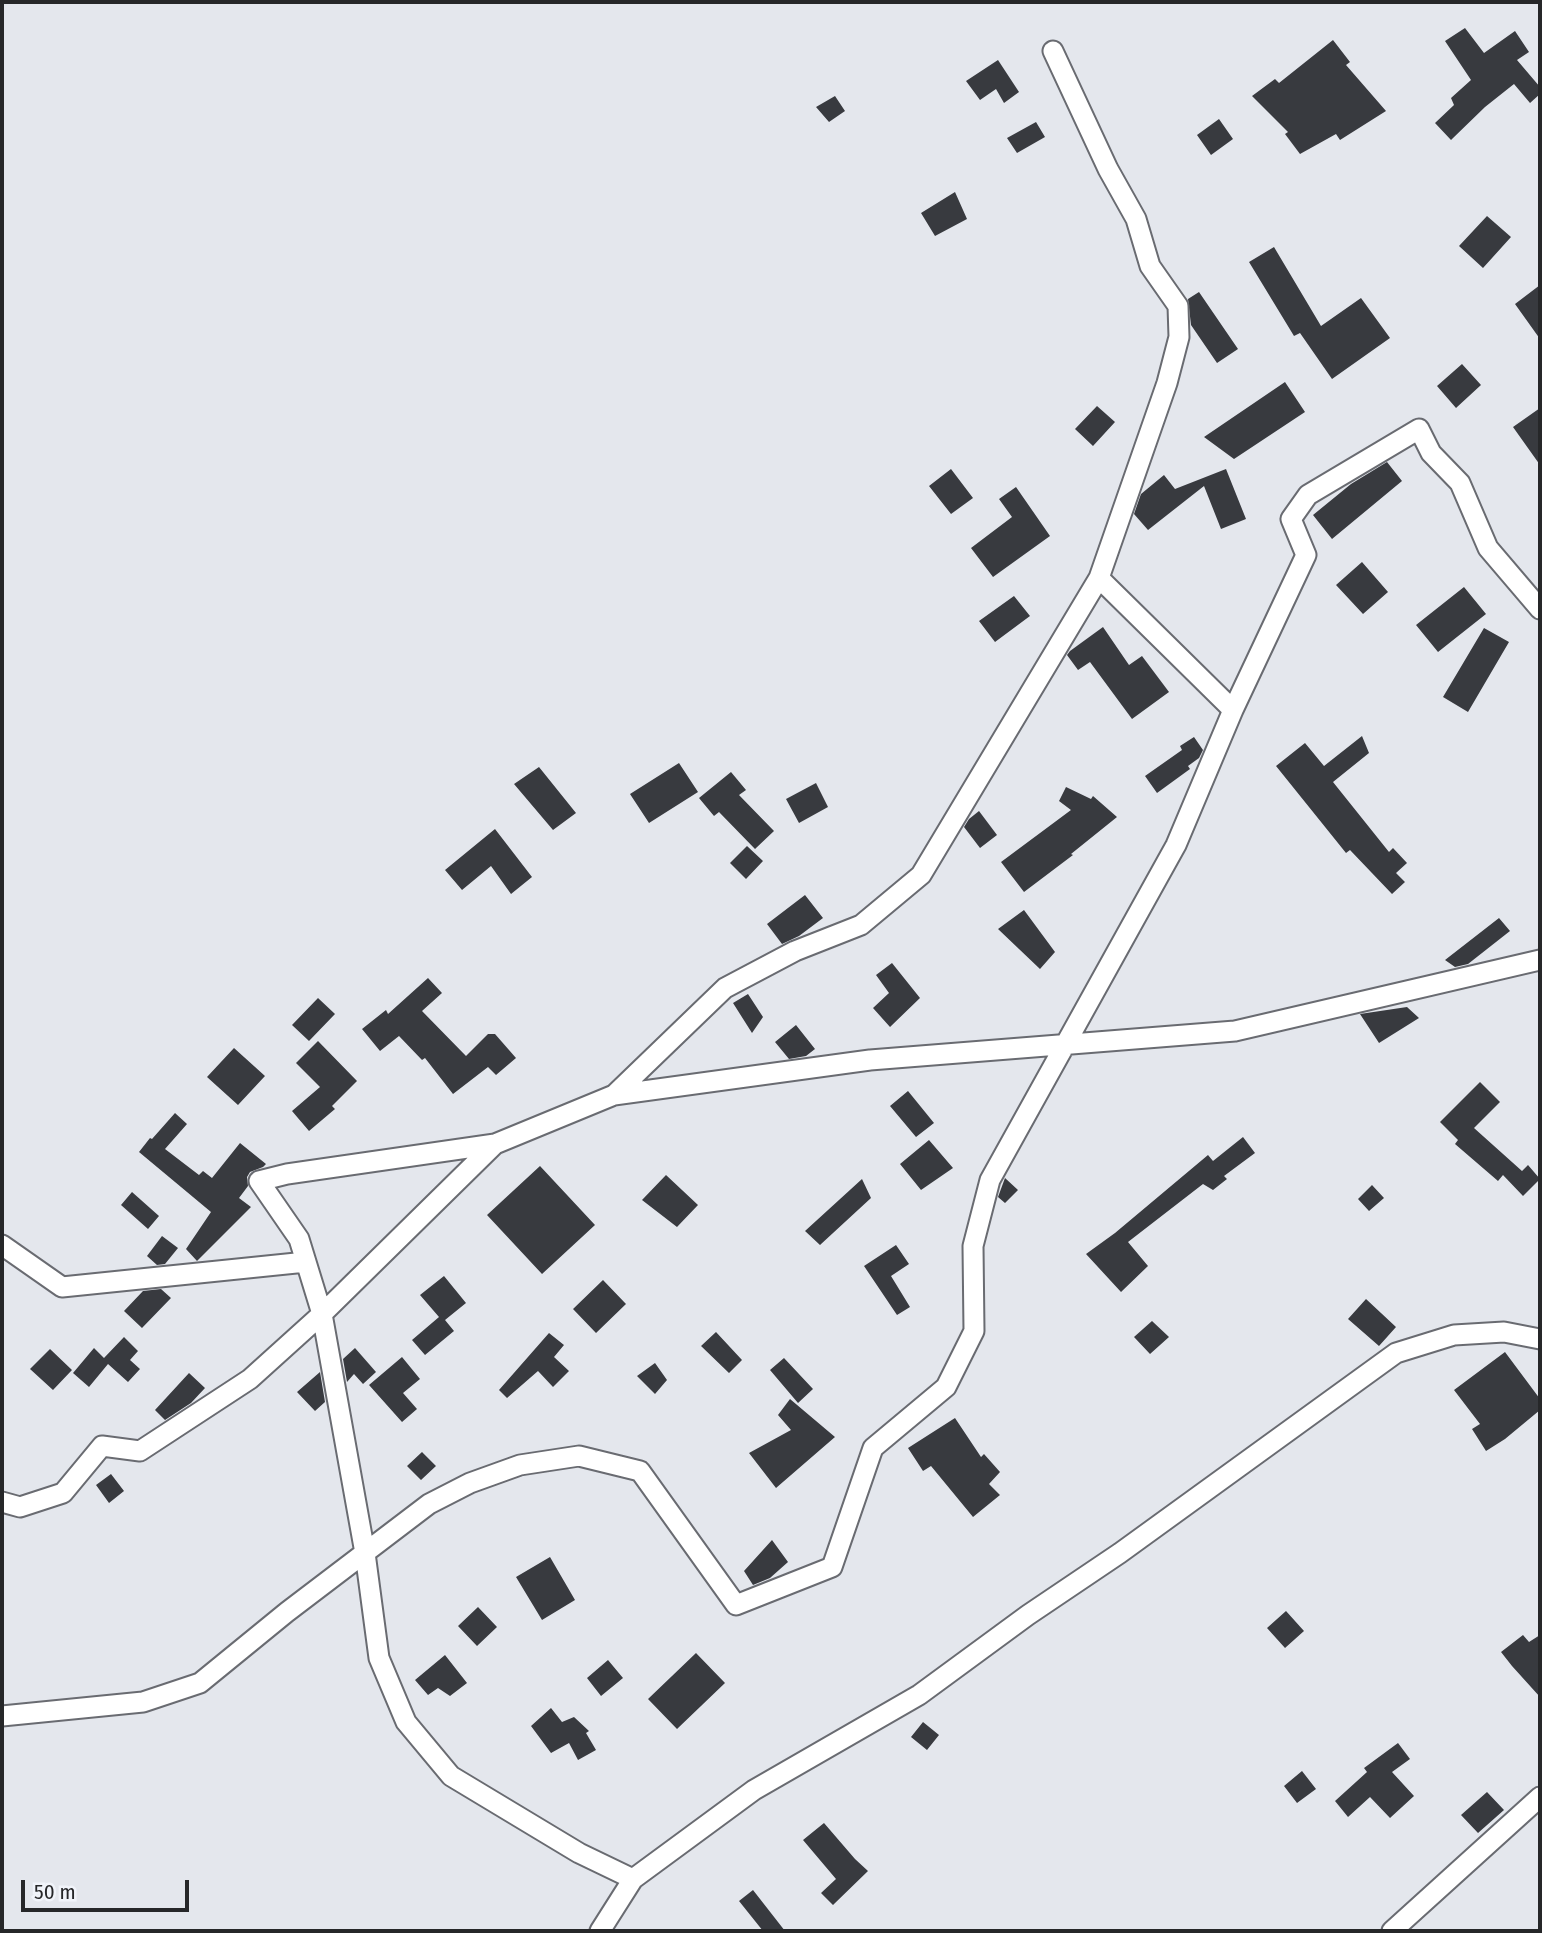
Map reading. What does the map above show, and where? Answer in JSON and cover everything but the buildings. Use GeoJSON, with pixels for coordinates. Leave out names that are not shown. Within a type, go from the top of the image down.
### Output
{"type":"FeatureCollection","features":[{"type":"Feature","properties":{"kind":"street"},"geometry":{"type":"LineString","coordinates":[[614,1095],[726,988],[795,951],[861,925],[921,875],[1098,578],[1167,383],[1179,337],[1178,306],[1150,266],[1136,219],[1108,169],[1053,51]]}},
{"type":"Feature","properties":{"kind":"street"},"geometry":{"type":"LineString","coordinates":[[2,1716],[143,1702],[200,1683],[287,1612],[429,1504],[470,1483],[520,1465],[579,1456],[640,1471],[736,1605],[832,1567],[873,1448],[946,1387],[974,1331],[973,1246],[990,1180],[1176,845],[1233,710],[1306,555],[1291,519],[1308,495],[1419,429],[1431,453],[1460,484],[1488,548],[1540,609]]}},
{"type":"Feature","properties":{"kind":"street"},"geometry":{"type":"LineString","coordinates":[[1098,578],[1233,710]]}},
{"type":"Feature","properties":{"kind":"street"},"geometry":{"type":"LineString","coordinates":[[634,1878],[579,1853],[451,1776],[406,1722],[379,1658],[365,1553],[322,1314],[299,1239],[258,1181],[287,1174],[495,1144],[614,1095],[870,1060],[1235,1031],[1540,960]]}},
{"type":"Feature","properties":{"kind":"street"},"geometry":{"type":"LineString","coordinates":[[2,1502],[20,1507],[63,1493],[102,1446],[140,1451],[250,1379],[322,1314],[495,1144]]}},
{"type":"Feature","properties":{"kind":"street"},"geometry":{"type":"LineString","coordinates":[[2,1245],[62,1287],[306,1262]]}},
{"type":"Feature","properties":{"kind":"street"},"geometry":{"type":"LineString","coordinates":[[600,1931],[634,1878],[754,1790],[919,1695],[1396,1353],[1454,1335],[1504,1332],[1540,1339]]}},
{"type":"Feature","properties":{"kind":"street"},"geometry":{"type":"LineString","coordinates":[[1392,1931],[1540,1797]]}}]}
